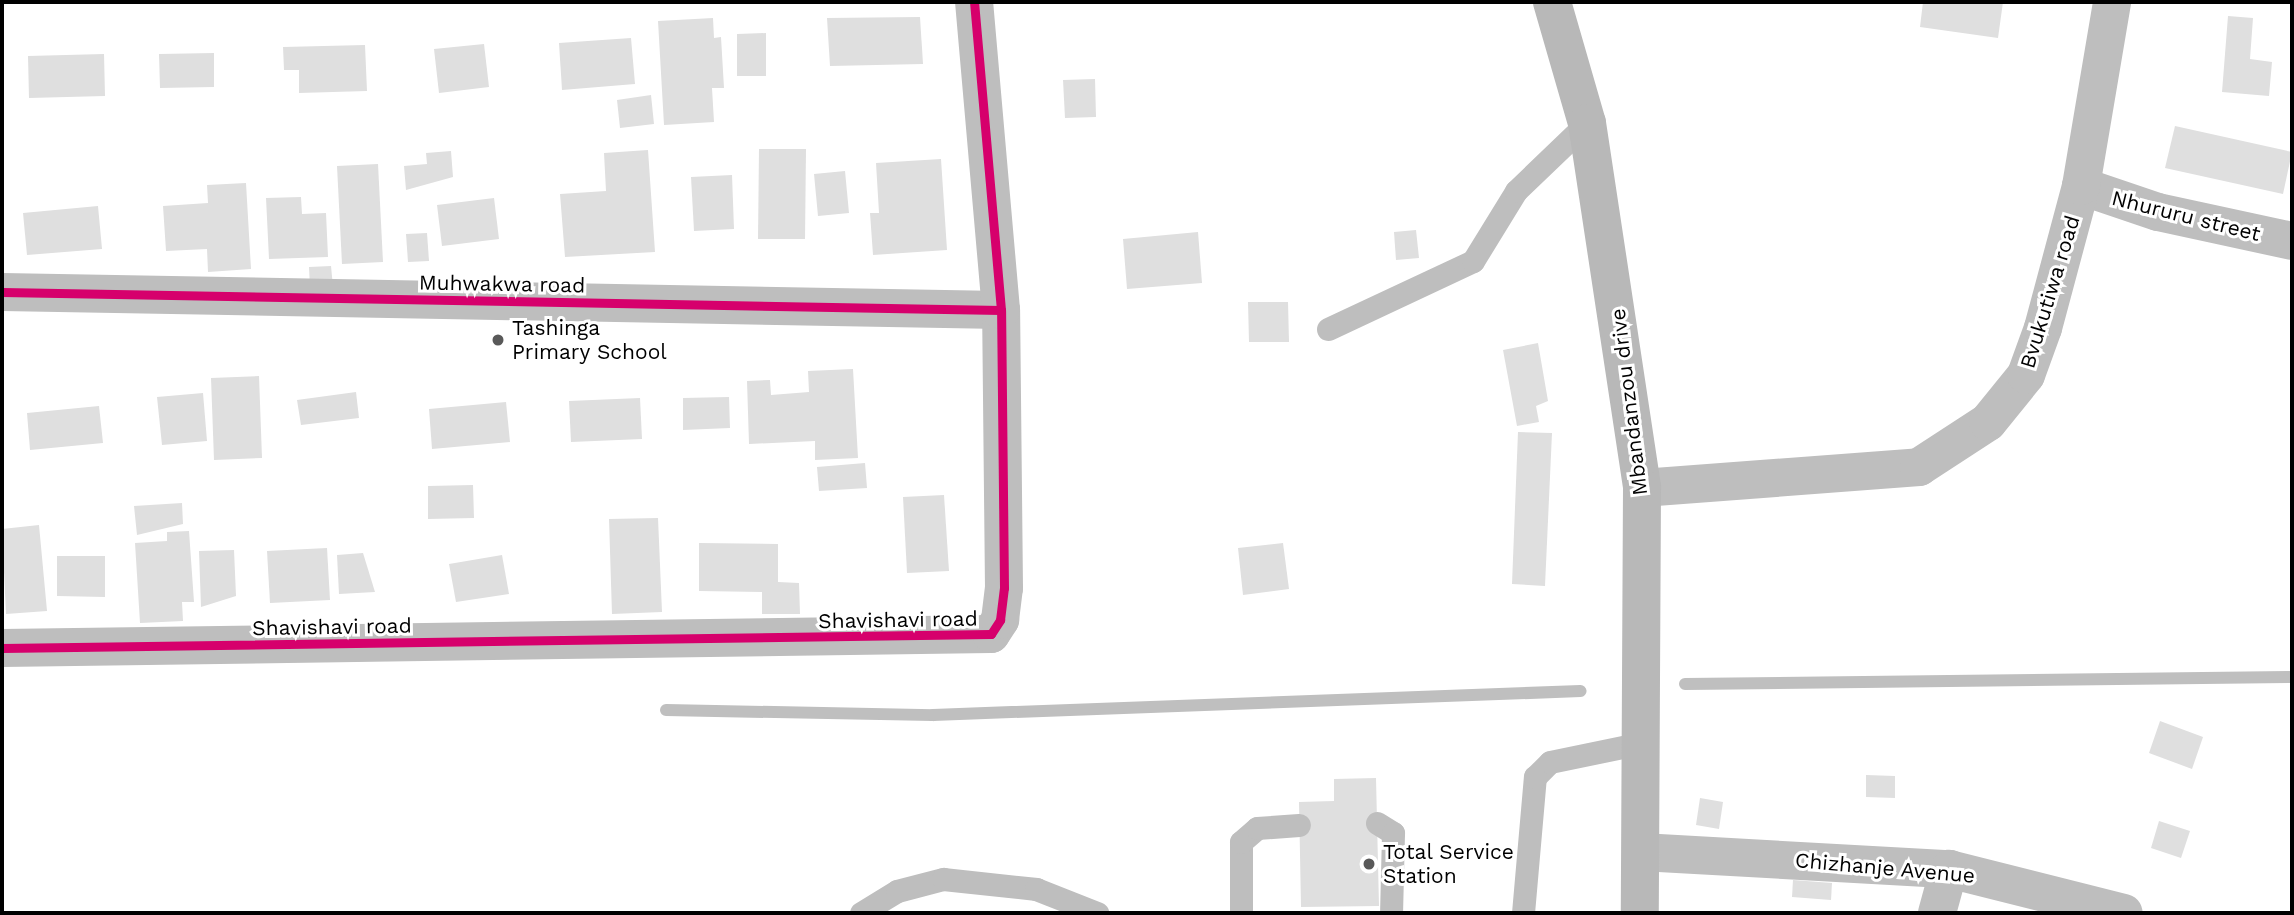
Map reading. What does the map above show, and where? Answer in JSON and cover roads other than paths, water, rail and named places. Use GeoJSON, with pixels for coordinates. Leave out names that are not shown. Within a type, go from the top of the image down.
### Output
{"type":"FeatureCollection","features":[{"type":"Feature","properties":{"kind":"street","name":"Shavishavi road"},"geometry":{"type":"LineString","coordinates":[[2,648],[991,634],[1003,596],[1001,310],[974,2]]}},
{"type":"Feature","properties":{"kind":"street","name":"Mbandanzou drive"},"geometry":{"type":"LineString","coordinates":[[1552,2],[1587,123],[1642,488],[1637,744],[1640,913]]}},
{"type":"Feature","properties":{"kind":"street","name":"Bvukutiwa road"},"geometry":{"type":"LineString","coordinates":[[1642,488],[1883,474],[1919,467],[1960,445],[2026,374],[2081,186],[2112,2]]}},
{"type":"Feature","properties":{"kind":"street","name":"Nhururu street"},"geometry":{"type":"LineString","coordinates":[[2081,186],[2158,212],[2292,242]]}},
{"type":"Feature","properties":{"kind":"street","name":"Muhwakwa road"},"geometry":{"type":"LineString","coordinates":[[2,292],[1001,310]]}},
{"type":"Feature","properties":{"kind":"street","name":"Chizhanje Avenue"},"geometry":{"type":"LineString","coordinates":[[1641,852],[1949,869],[2124,913]]}},
{"type":"Feature","properties":{"kind":"street"},"geometry":{"type":"LineString","coordinates":[[1937,913],[1949,869]]}},
{"type":"Feature","properties":{"kind":"lane"},"geometry":{"type":"LineString","coordinates":[[1328,329],[1473,261],[1516,191],[1587,123]]}},
{"type":"Feature","properties":{"kind":"lane"},"geometry":{"type":"LineString","coordinates":[[1523,913],[1535,777],[1550,762],[1637,744]]}},
{"type":"Feature","properties":{"kind":"lane"},"geometry":{"type":"LineString","coordinates":[[1377,823],[1393,833],[1391,913]]}},
{"type":"Feature","properties":{"kind":"lane"},"geometry":{"type":"LineString","coordinates":[[1241,913],[1241,842],[1257,828],[1300,825]]}},
{"type":"Feature","properties":{"kind":"lane"},"geometry":{"type":"LineString","coordinates":[[861,913],[898,902],[943,879],[979,880],[1036,889],[1097,913]]}},
{"type":"Feature","properties":{"kind":"waterway"},"geometry":{"type":"LineString","coordinates":[[1685,684],[2292,677]]}},
{"type":"Feature","properties":{"kind":"waterway"},"geometry":{"type":"LineString","coordinates":[[666,710],[933,715],[1581,691]]}},
{"type":"Feature","properties":{"kind":"place","name":"Tashinga Primary School"},"geometry":{"type":"Point","coordinates":[498,340]}},
{"type":"Feature","properties":{"kind":"place","name":"Total Service Station"},"geometry":{"type":"Point","coordinates":[1369,864]}}]}
